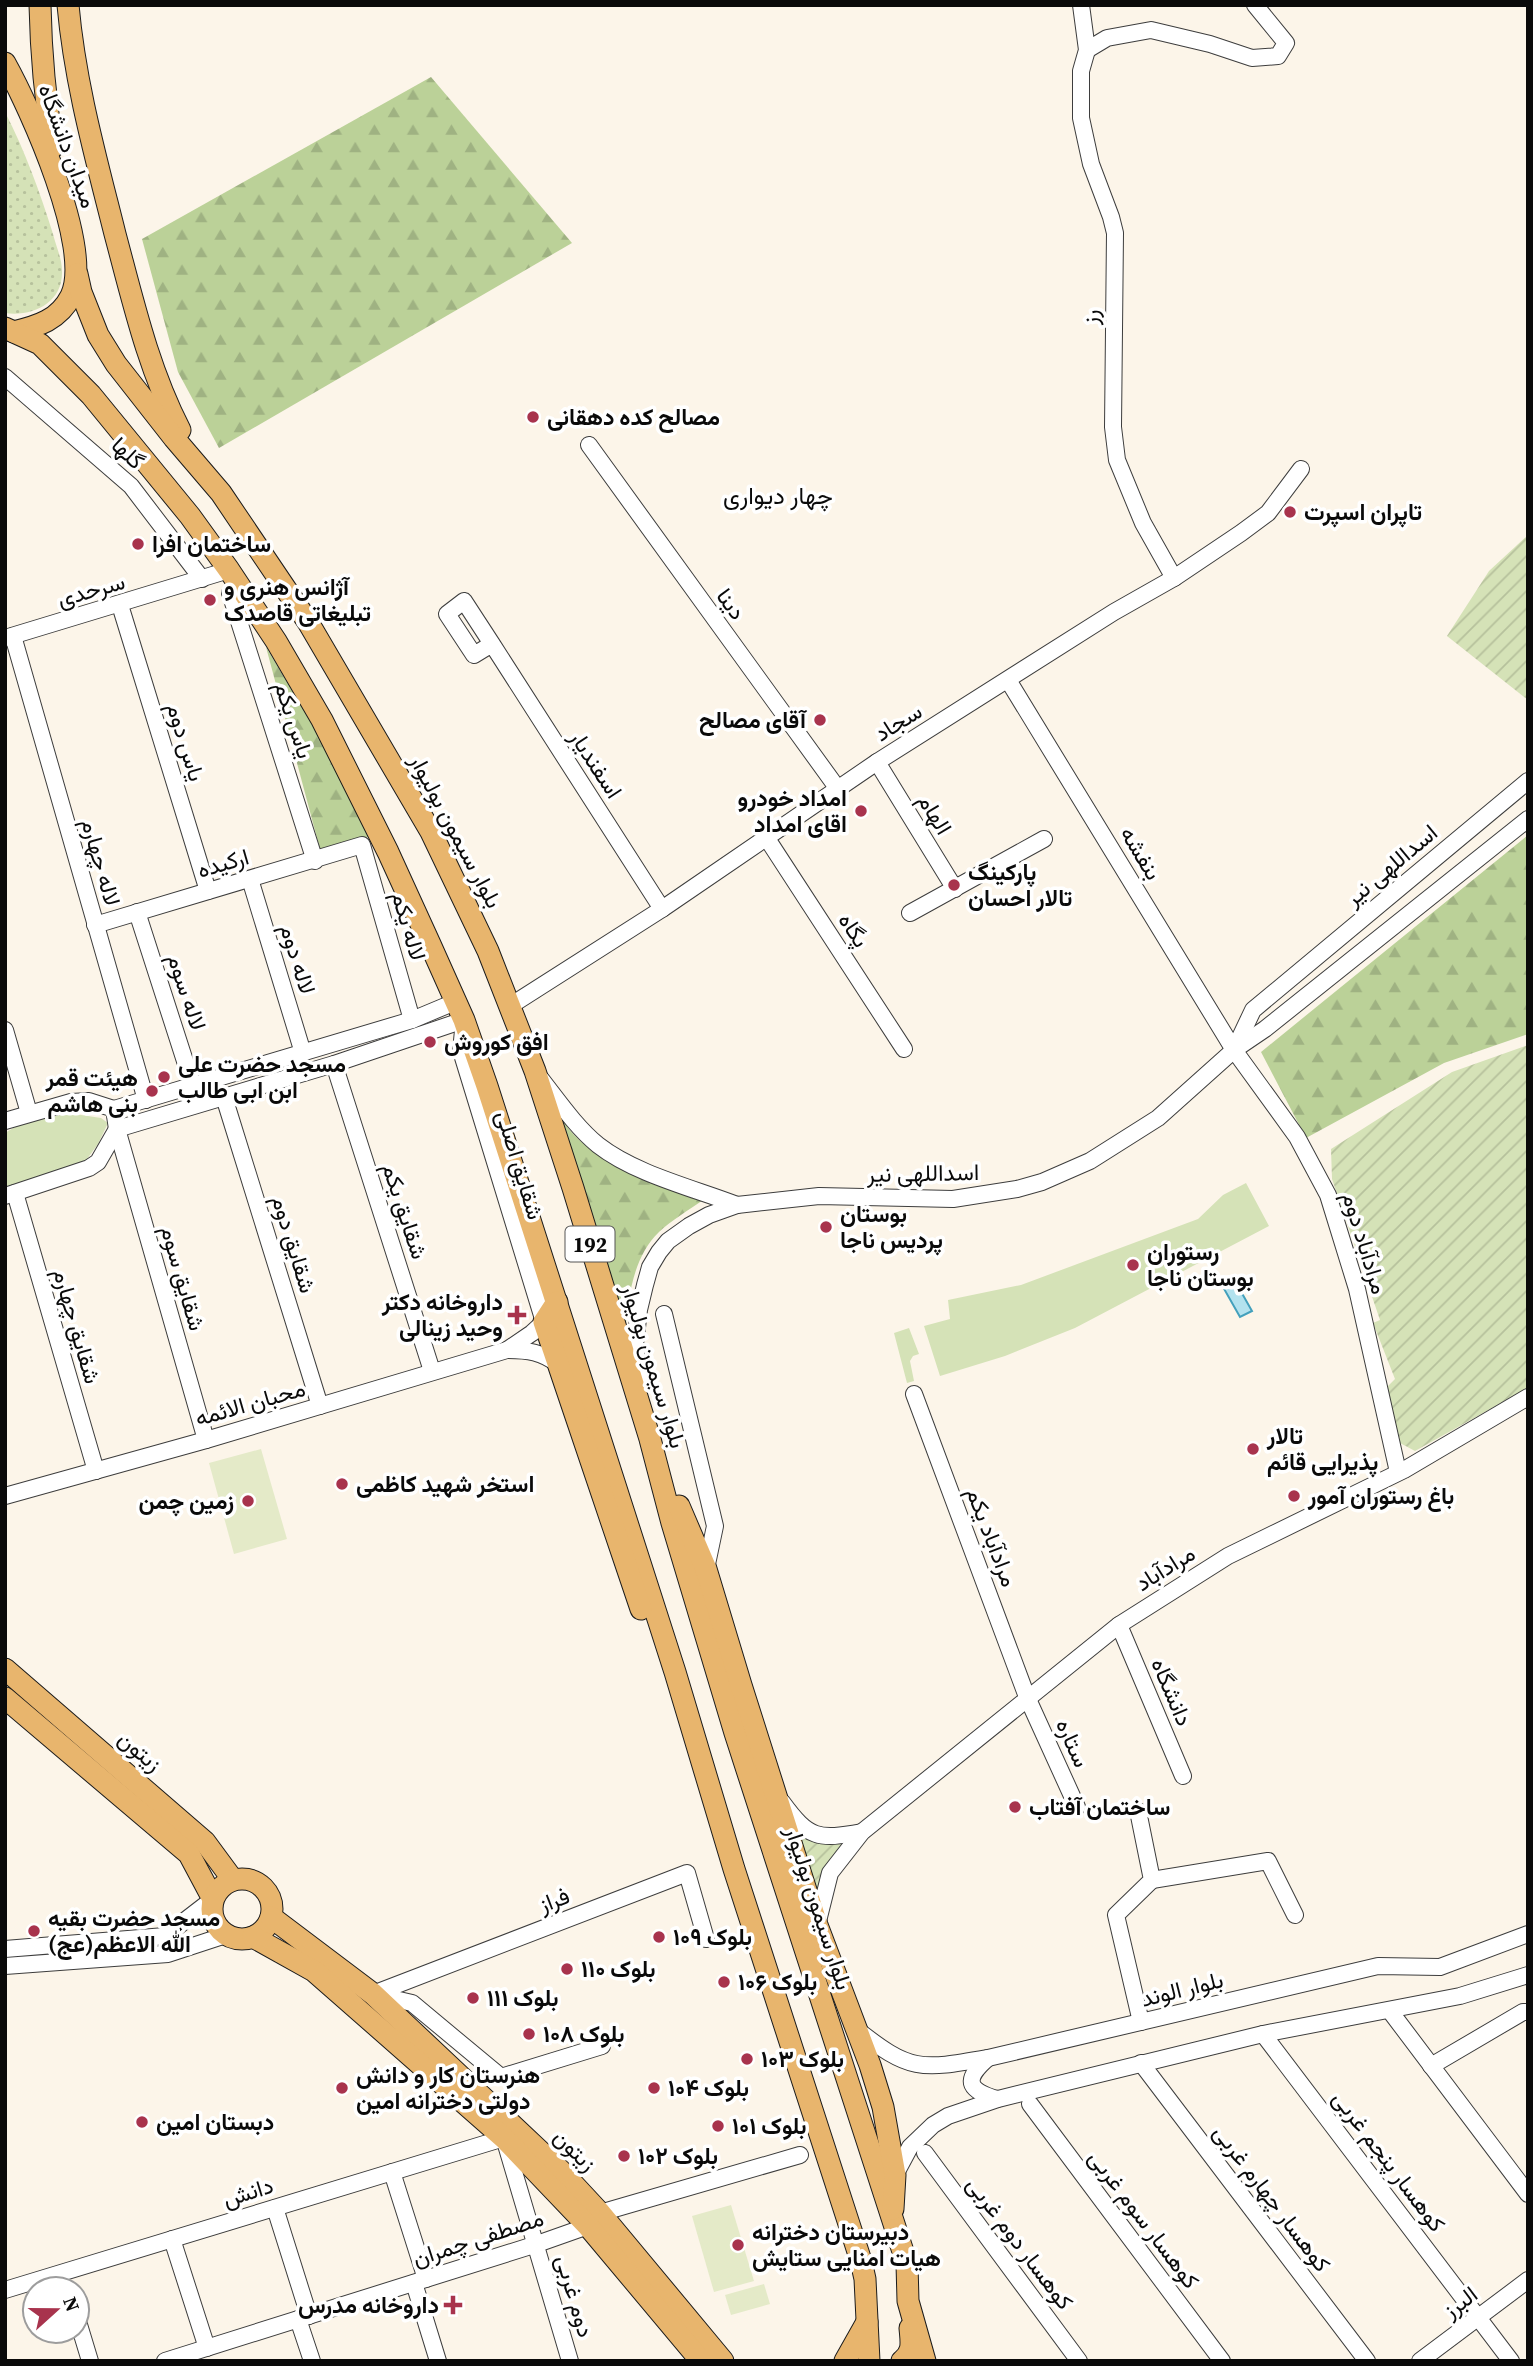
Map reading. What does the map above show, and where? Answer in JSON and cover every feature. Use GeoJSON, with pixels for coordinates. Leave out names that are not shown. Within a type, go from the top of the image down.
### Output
{"type":"FeatureCollection","features":[{"type":"Feature","properties":{"kind":"main road"},"geometry":{"type":"LineString","coordinates":[[40,5],[46,104],[62,197]]}},
{"type":"Feature","properties":{"kind":"main road"},"geometry":{"type":"LineString","coordinates":[[68,5],[81,100],[149,358],[165,402],[181,433],[221,494]]}},
{"type":"Feature","properties":{"kind":"main road","name":"میدان دانشگاه"},"geometry":{"type":"LineString","coordinates":[[5,62],[40,138],[62,197],[77,274]]}},
{"type":"Feature","properties":{"kind":"main road"},"geometry":{"type":"LineString","coordinates":[[9,330],[35,327],[59,313],[71,295],[77,274]]}},
{"type":"Feature","properties":{"kind":"main road","name":"بلوار سیمون بولیوار"},"geometry":{"type":"LineString","coordinates":[[77,274],[98,335],[116,364],[221,494],[308,622],[431,832],[470,910],[510,1006],[535,1071],[650,1439],[727,1707],[907,2264],[908,2301],[925,2361]]}},
{"type":"Feature","properties":{"kind":"main road","name":"192"},"geometry":{"type":"LineString","coordinates":[[9,330],[40,344],[91,395],[190,516],[229,570],[276,641],[322,720],[388,852],[460,1011],[557,1302],[675,1672],[734,1869],[861,2261],[865,2279],[869,2361]]}},
{"type":"Feature","properties":{"kind":"main road"},"geometry":{"type":"LineString","coordinates":[[557,1302],[544,1322],[637,1602],[675,1672]]}},
{"type":"Feature","properties":{"kind":"main road"},"geometry":{"type":"LineString","coordinates":[[650,1439],[706,1569],[817,1925],[870,2065],[883,2107],[895,2175],[893,2221]]}},
{"type":"Feature","properties":{"kind":"main road","name":"زیتون"},"geometry":{"type":"LineString","coordinates":[[5,1669],[205,1842],[233,1880]]}},
{"type":"Feature","properties":{"kind":"main road","name":"زیتون"},"geometry":{"type":"LineString","coordinates":[[5,1698],[189,1854],[214,1899]]}},
{"type":"Feature","properties":{"kind":"main road"},"geometry":{"type":"LineString","coordinates":[[233,1880],[251,1880],[266,1891],[272,1908],[271,1917],[261,1933],[253,1937],[235,1938],[226,1934],[214,1919],[214,1899],[218,1891],[233,1880]]}},
{"type":"Feature","properties":{"kind":"main road","name":"زیتون"},"geometry":{"type":"LineString","coordinates":[[271,1917],[373,1994],[561,2171],[694,2356]]}},
{"type":"Feature","properties":{"kind":"main road","name":"زیتون"},"geometry":{"type":"LineString","coordinates":[[253,1937],[314,1971],[504,2138],[594,2220],[723,2361]]}},
{"type":"Feature","properties":{"kind":"main road"},"geometry":{"type":"LineString","coordinates":[[902,2361],[910,2354],[911,2348],[908,2301]]}},
{"type":"Feature","properties":{"kind":"main road"},"geometry":{"type":"LineString","coordinates":[[845,2361],[867,2322]]}},
{"type":"Feature","properties":{"kind":"main road"},"geometry":{"type":"LineString","coordinates":[[867,2322],[879,2356],[885,2361]]}},
{"type":"Feature","properties":{"kind":"street","name":"رز"},"geometry":{"type":"LineString","coordinates":[[1082,5],[1087,50],[1081,71],[1080,118],[1091,164],[1115,233],[1112,399],[1117,460],[1143,523],[1174,578]]}},
{"type":"Feature","properties":{"kind":"street"},"geometry":{"type":"LineString","coordinates":[[1087,50],[1107,38],[1151,30],[1210,44],[1252,58],[1278,55],[1286,43],[1255,5]]}},
{"type":"Feature","properties":{"kind":"street","name":"گلها"},"geometry":{"type":"LineString","coordinates":[[5,377],[131,486],[202,579]]}},
{"type":"Feature","properties":{"kind":"street","name":"دینا"},"geometry":{"type":"LineString","coordinates":[[589,445],[838,789]]}},
{"type":"Feature","properties":{"kind":"street","name":"سجاد"},"geometry":{"type":"LineString","coordinates":[[510,1006],[662,909],[877,762],[1114,612],[1174,578],[1268,513],[1301,470]]}},
{"type":"Feature","properties":{"kind":"street","name":"سرحدی"},"geometry":{"type":"LineString","coordinates":[[9,637],[229,570]]}},
{"type":"Feature","properties":{"kind":"street","name":"یاس یکم"},"geometry":{"type":"LineString","coordinates":[[230,593],[316,860]]}},
{"type":"Feature","properties":{"kind":"street","name":"یاس دوم"},"geometry":{"type":"LineString","coordinates":[[120,605],[208,891]]}},
{"type":"Feature","properties":{"kind":"street","name":"لاله چهارم"},"geometry":{"type":"LineString","coordinates":[[9,637],[146,1100]]}},
{"type":"Feature","properties":{"kind":"street","name":"اسفندیار"},"geometry":{"type":"LineString","coordinates":[[492,644],[662,909]]}},
{"type":"Feature","properties":{"kind":"street","name":"بنفشه"},"geometry":{"type":"LineString","coordinates":[[1008,680],[1234,1050]]}},
{"type":"Feature","properties":{"kind":"street","name":"الهام"},"geometry":{"type":"LineString","coordinates":[[877,762],[956,889]]}},
{"type":"Feature","properties":{"kind":"street","name":"اسداللهی نیر"},"geometry":{"type":"LineString","coordinates":[[1234,1050],[1253,1010],[1528,781]]}},
{"type":"Feature","properties":{"kind":"street","name":"اسداللهی نیر"},"geometry":{"type":"LineString","coordinates":[[650,1439],[635,1345],[639,1310],[650,1267],[668,1241],[709,1215],[737,1205],[819,1196],[953,1199],[1017,1189],[1042,1182],[1090,1161],[1158,1118],[1234,1050],[1275,1021],[1528,818]]}},
{"type":"Feature","properties":{"kind":"street","name":"پگاه"},"geometry":{"type":"LineString","coordinates":[[766,837],[904,1049]]}},
{"type":"Feature","properties":{"kind":"street"},"geometry":{"type":"LineString","coordinates":[[910,913],[1044,839]]}},
{"type":"Feature","properties":{"kind":"street","name":"ارکیده"},"geometry":{"type":"LineString","coordinates":[[95,925],[362,845]]}},
{"type":"Feature","properties":{"kind":"street","name":"لاله یکم"},"geometry":{"type":"LineString","coordinates":[[362,845],[412,1020]]}},
{"type":"Feature","properties":{"kind":"street","name":"لاله دوم"},"geometry":{"type":"LineString","coordinates":[[250,878],[303,1053]]}},
{"type":"Feature","properties":{"kind":"street","name":"لاله سوم"},"geometry":{"type":"LineString","coordinates":[[137,912],[192,1086]]}},
{"type":"Feature","properties":{"kind":"street"},"geometry":{"type":"LineString","coordinates":[[5,1121],[71,1102],[89,1101],[114,1109],[412,1020],[460,1011]]}},
{"type":"Feature","properties":{"kind":"street"},"geometry":{"type":"LineString","coordinates":[[10,1195],[98,1163],[117,1129],[334,1064],[460,1011]]}},
{"type":"Feature","properties":{"kind":"street","name":"شقایق اصلی"},"geometry":{"type":"LineString","coordinates":[[460,1011],[461,1051],[544,1322]]}},
{"type":"Feature","properties":{"kind":"street"},"geometry":{"type":"LineString","coordinates":[[5,1030],[29,1113]]}},
{"type":"Feature","properties":{"kind":"street","name":"مرادآباد دوم"},"geometry":{"type":"LineString","coordinates":[[1234,1050],[1297,1137],[1328,1195],[1357,1289],[1398,1472]]}},
{"type":"Feature","properties":{"kind":"street","name":"شقایق یکم"},"geometry":{"type":"LineString","coordinates":[[334,1064],[432,1371]]}},
{"type":"Feature","properties":{"kind":"street","name":"اسداللهی نیر"},"geometry":{"type":"LineString","coordinates":[[535,1071],[580,1128],[599,1146],[625,1162],[737,1205]]}},
{"type":"Feature","properties":{"kind":"street","name":"شقایق دوم"},"geometry":{"type":"LineString","coordinates":[[224,1097],[320,1406]]}},
{"type":"Feature","properties":{"kind":"street","name":"شقایق سوم"},"geometry":{"type":"LineString","coordinates":[[114,1109],[117,1129],[206,1440]]}},
{"type":"Feature","properties":{"kind":"street","name":"شقایق چهارم"},"geometry":{"type":"LineString","coordinates":[[10,1195],[96,1471]]}},
{"type":"Feature","properties":{"kind":"street"},"geometry":{"type":"LineString","coordinates":[[664,1314],[715,1525],[706,1569]]}},
{"type":"Feature","properties":{"kind":"street","name":"محبان الائمه"},"geometry":{"type":"LineString","coordinates":[[5,1496],[206,1440],[507,1350],[533,1333],[544,1322]]}},
{"type":"Feature","properties":{"kind":"street","name":"محبان الائمه"},"geometry":{"type":"LineString","coordinates":[[507,1350],[534,1351],[559,1365]]}},
{"type":"Feature","properties":{"kind":"street","name":"مرادآباد یکم"},"geometry":{"type":"LineString","coordinates":[[914,1394],[1027,1696]]}},
{"type":"Feature","properties":{"kind":"street","name":"مرادآباد"},"geometry":{"type":"LineString","coordinates":[[817,1925],[830,1873],[862,1832],[1027,1696],[1119,1625],[1228,1556],[1398,1472],[1528,1398]]}},
{"type":"Feature","properties":{"kind":"street","name":"دانشگاه"},"geometry":{"type":"LineString","coordinates":[[1119,1625],[1182,1776]]}},
{"type":"Feature","properties":{"kind":"street","name":"ستاره"},"geometry":{"type":"LineString","coordinates":[[1027,1696],[1077,1807]]}},
{"type":"Feature","properties":{"kind":"street"},"geometry":{"type":"LineString","coordinates":[[775,1794],[796,1822],[813,1834],[828,1837],[862,1832]]}},
{"type":"Feature","properties":{"kind":"street"},"geometry":{"type":"LineString","coordinates":[[1138,1811],[1152,1880]]}},
{"type":"Feature","properties":{"kind":"street"},"geometry":{"type":"LineString","coordinates":[[1142,2022],[1116,1915],[1152,1880],[1268,1861],[1295,1914]]}},
{"type":"Feature","properties":{"kind":"street","name":"فراز"},"geometry":{"type":"LineString","coordinates":[[373,1994],[687,1873],[706,1939]]}},
{"type":"Feature","properties":{"kind":"street"},"geometry":{"type":"LineString","coordinates":[[5,1949],[165,1936],[214,1899]]}},
{"type":"Feature","properties":{"kind":"street"},"geometry":{"type":"LineString","coordinates":[[5,1966],[168,1954],[226,1934]]}},
{"type":"Feature","properties":{"kind":"street","name":"بلوار الوند"},"geometry":{"type":"LineString","coordinates":[[854,2027],[884,2051],[905,2062],[942,2066],[988,2058],[1378,1966],[1440,1967],[1528,1934]]}},
{"type":"Feature","properties":{"kind":"street"},"geometry":{"type":"LineString","coordinates":[[895,2175],[910,2147],[933,2125],[948,2116],[998,2099],[1263,2034],[1460,1996],[1528,1975]]}},
{"type":"Feature","properties":{"kind":"street"},"geometry":{"type":"LineString","coordinates":[[373,1994],[412,2003],[500,2077],[603,2046]]}},
{"type":"Feature","properties":{"kind":"street"},"geometry":{"type":"LineString","coordinates":[[1390,2011],[1528,2194]]}},
{"type":"Feature","properties":{"kind":"street"},"geometry":{"type":"LineString","coordinates":[[1431,2066],[1528,2012]]}},
{"type":"Feature","properties":{"kind":"street","name":"کوهسار پنجم غربی"},"geometry":{"type":"LineString","coordinates":[[1263,2034],[1511,2361]]}},
{"type":"Feature","properties":{"kind":"street"},"geometry":{"type":"LineString","coordinates":[[988,2058],[976,2068],[971,2079],[972,2087],[977,2092],[998,2099]]}},
{"type":"Feature","properties":{"kind":"street","name":"کوهسار چهارم غربی"},"geometry":{"type":"LineString","coordinates":[[1141,2063],[1367,2361]]}},
{"type":"Feature","properties":{"kind":"street","name":"کوهسار سوم غربی"},"geometry":{"type":"LineString","coordinates":[[1030,2104],[1222,2361]]}},
{"type":"Feature","properties":{"kind":"street","name":"دانش"},"geometry":{"type":"LineString","coordinates":[[5,2290],[504,2138]]}},
{"type":"Feature","properties":{"kind":"street","name":"دوم غربی"},"geometry":{"type":"LineString","coordinates":[[504,2138],[570,2361]]}},
{"type":"Feature","properties":{"kind":"street","name":"کوهسار دوم غربی"},"geometry":{"type":"LineString","coordinates":[[925,2153],[1079,2361]]}},
{"type":"Feature","properties":{"kind":"street","name":"مصطفی چمران"},"geometry":{"type":"LineString","coordinates":[[165,2361],[189,2357],[206,2348],[537,2244],[594,2220],[800,2155]]}},
{"type":"Feature","properties":{"kind":"street"},"geometry":{"type":"LineString","coordinates":[[392,2172],[438,2361]]}},
{"type":"Feature","properties":{"kind":"street"},"geometry":{"type":"LineString","coordinates":[[275,2208],[304,2317],[312,2361]]}},
{"type":"Feature","properties":{"kind":"street"},"geometry":{"type":"LineString","coordinates":[[172,2239],[206,2348]]}},
{"type":"Feature","properties":{"kind":"street","name":"البرز"},"geometry":{"type":"LineString","coordinates":[[1420,2361],[1528,2280]]}},
{"type":"Feature","properties":{"kind":"green space"},"geometry":{"type":"Polygon","coordinates":[[[431,77],[572,243],[219,448],[178,372],[142,239],[431,77]]]}},
{"type":"Feature","properties":{"kind":"green space"},"geometry":{"type":"Polygon","coordinates":[[[5,112],[37,187],[59,253],[62,271],[61,282],[52,299],[36,310],[16,314],[5,313],[5,112]]]}},
{"type":"Feature","properties":{"kind":"green space"},"geometry":{"type":"Polygon","coordinates":[[[1528,535],[1528,700],[1447,636],[1489,571],[1528,535]]]}},
{"type":"Feature","properties":{"kind":"green space"},"geometry":{"type":"Polygon","coordinates":[[[266,647],[349,786],[374,835],[321,853],[266,647]]]}},
{"type":"Feature","properties":{"kind":"green space"},"geometry":{"type":"Polygon","coordinates":[[[1528,835],[1528,1034],[1444,1063],[1306,1138],[1261,1052],[1528,835]]]}},
{"type":"Feature","properties":{"kind":"green space"},"geometry":{"type":"Polygon","coordinates":[[[1528,1045],[1528,1388],[1415,1451],[1400,1443],[1386,1388],[1395,1379],[1373,1323],[1380,1320],[1332,1179],[1331,1149],[1452,1072],[1528,1045]]]}},
{"type":"Feature","properties":{"kind":"green space"},"geometry":{"type":"Polygon","coordinates":[[[554,1104],[568,1128],[580,1141],[612,1163],[703,1200],[659,1232],[643,1254],[633,1280],[625,1335],[554,1104]]]}},
{"type":"Feature","properties":{"kind":"green space"},"geometry":{"type":"Polygon","coordinates":[[[68,1113],[101,1118],[108,1123],[98,1144],[84,1163],[5,1187],[5,1133],[18,1125],[68,1113]]]}},
{"type":"Feature","properties":{"kind":"green space"},"geometry":{"type":"Polygon","coordinates":[[[1246,1183],[1269,1226],[1075,1328],[1005,1356],[940,1376],[924,1326],[950,1319],[948,1300],[1021,1285],[1198,1219],[1223,1195],[1246,1183]]]}},
{"type":"Feature","properties":{"kind":"green space"},"geometry":{"type":"Polygon","coordinates":[[[909,1328],[919,1354],[913,1356],[910,1361],[914,1381],[907,1383],[894,1333],[909,1328]]]}},
{"type":"Feature","properties":{"kind":"green space","name":"زمین چمن"},"geometry":{"type":"Polygon","coordinates":[[[261,1449],[287,1539],[234,1554],[209,1463],[261,1449]]]}},
{"type":"Feature","properties":{"kind":"green space"},"geometry":{"type":"Polygon","coordinates":[[[792,1827],[817,1841],[845,1843],[816,1897],[792,1827]]]}},
{"type":"Feature","properties":{"kind":"green space"},"geometry":{"type":"Polygon","coordinates":[[[731,2205],[754,2281],[714,2292],[692,2216],[731,2205]]]}},
{"type":"Feature","properties":{"kind":"green space"},"geometry":{"type":"Polygon","coordinates":[[[764,2284],[770,2304],[731,2315],[725,2295],[764,2284]]]}},
{"type":"Feature","properties":{"kind":"water"},"geometry":{"type":"Polygon","coordinates":[[[1235,1281],[1252,1311],[1240,1317],[1223,1287],[1235,1281]]]}},
{"type":"Feature","properties":{"kind":"place","name":"مصالح کده دهقانی"},"geometry":{"type":"Point","coordinates":[533,417]}},
{"type":"Feature","properties":{"kind":"place","name":"تاپران اسپرت"},"geometry":{"type":"Point","coordinates":[1290,512]}},
{"type":"Feature","properties":{"kind":"place","name":"ساختمان افرا"},"geometry":{"type":"Point","coordinates":[138,544]}},
{"type":"Feature","properties":{"kind":"place","name":"آژانس هنری و تبلیغاتی قاصدک"},"geometry":{"type":"Point","coordinates":[210,600]}},
{"type":"Feature","properties":{"kind":"place","name":"آقای مصالح"},"geometry":{"type":"Point","coordinates":[820,720]}},
{"type":"Feature","properties":{"kind":"place","name":"امداد خودرو اقای امداد"},"geometry":{"type":"Point","coordinates":[861,811]}},
{"type":"Feature","properties":{"kind":"place","name":"پارکینگ تالار احسان"},"geometry":{"type":"Point","coordinates":[954,885]}},
{"type":"Feature","properties":{"kind":"place","name":"افق کوروش"},"geometry":{"type":"Point","coordinates":[430,1042]}},
{"type":"Feature","properties":{"kind":"place","name":"مسجد حضرت علی ابن ابی طالب"},"geometry":{"type":"Point","coordinates":[164,1077]}},
{"type":"Feature","properties":{"kind":"place","name":"هیئت قمر بنی هاشم"},"geometry":{"type":"Point","coordinates":[152,1091]}},
{"type":"Feature","properties":{"kind":"place","name":"بوستان پردیس ناجا"},"geometry":{"type":"Point","coordinates":[826,1227]}},
{"type":"Feature","properties":{"kind":"place","name":"رستوران بوستان ناجا"},"geometry":{"type":"Point","coordinates":[1133,1265]}},
{"type":"Feature","properties":{"kind":"place","name":"داروخانه دکتر وحید زینالی"},"geometry":{"type":"Point","coordinates":[517,1315]}},
{"type":"Feature","properties":{"kind":"place","name":"تالار پذیرایی قائم"},"geometry":{"type":"Point","coordinates":[1253,1449]}},
{"type":"Feature","properties":{"kind":"place","name":"استخر شهید کاظمی"},"geometry":{"type":"Point","coordinates":[342,1484]}},
{"type":"Feature","properties":{"kind":"place","name":"باغ رستوران آمور"},"geometry":{"type":"Point","coordinates":[1294,1496]}},
{"type":"Feature","properties":{"kind":"place","name":"زمین چمن"},"geometry":{"type":"Point","coordinates":[248,1501]}},
{"type":"Feature","properties":{"kind":"place","name":"ساختمان آفتاب"},"geometry":{"type":"Point","coordinates":[1015,1807]}},
{"type":"Feature","properties":{"kind":"place","name":"مسجد حضرت بقیه الله الاعظم(عج)"},"geometry":{"type":"Point","coordinates":[34,1931]}},
{"type":"Feature","properties":{"kind":"place","name":"بلوک ۱۰۹"},"geometry":{"type":"Point","coordinates":[659,1937]}},
{"type":"Feature","properties":{"kind":"place","name":"بلوک ۱۱۰"},"geometry":{"type":"Point","coordinates":[567,1969]}},
{"type":"Feature","properties":{"kind":"place","name":"بلوک ۱۰۶"},"geometry":{"type":"Point","coordinates":[724,1982]}},
{"type":"Feature","properties":{"kind":"place","name":"بلوک ۱۱۱"},"geometry":{"type":"Point","coordinates":[473,1998]}},
{"type":"Feature","properties":{"kind":"place","name":"بلوک ۱۰۸"},"geometry":{"type":"Point","coordinates":[529,2034]}},
{"type":"Feature","properties":{"kind":"place","name":"بلوک ۱۰۳"},"geometry":{"type":"Point","coordinates":[747,2059]}},
{"type":"Feature","properties":{"kind":"place","name":"هنرستان کار و دانش دولتی دخترانه امین"},"geometry":{"type":"Point","coordinates":[342,2088]}},
{"type":"Feature","properties":{"kind":"place","name":"بلوک ۱۰۴"},"geometry":{"type":"Point","coordinates":[654,2088]}},
{"type":"Feature","properties":{"kind":"place","name":"دبستان امین"},"geometry":{"type":"Point","coordinates":[142,2122]}},
{"type":"Feature","properties":{"kind":"place","name":"بلوک ۱۰۱"},"geometry":{"type":"Point","coordinates":[718,2126]}},
{"type":"Feature","properties":{"kind":"place","name":"بلوک ۱۰۲"},"geometry":{"type":"Point","coordinates":[624,2156]}},
{"type":"Feature","properties":{"kind":"place","name":"دبیرستان دخترانه هیات امنایی ستایش"},"geometry":{"type":"Point","coordinates":[738,2245]}},
{"type":"Feature","properties":{"kind":"place","name":"داروخانه مدرس"},"geometry":{"type":"Point","coordinates":[453,2305]}},
{"type":"Feature","properties":{"kind":"district","name":"چهار دیواری"},"geometry":{"type":"Point","coordinates":[778,495]}}]}
